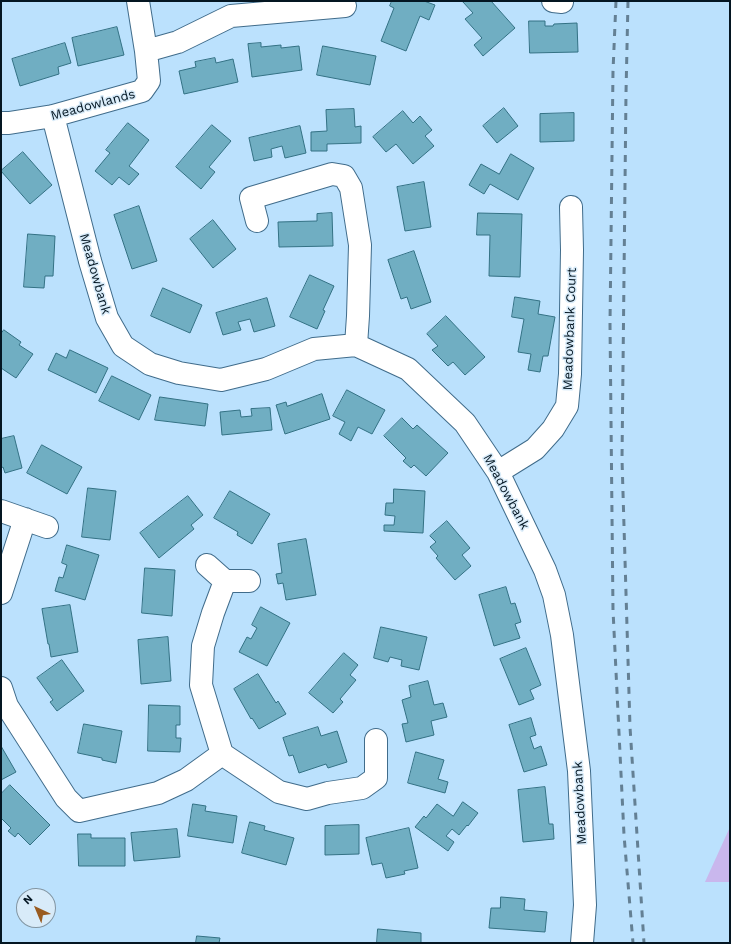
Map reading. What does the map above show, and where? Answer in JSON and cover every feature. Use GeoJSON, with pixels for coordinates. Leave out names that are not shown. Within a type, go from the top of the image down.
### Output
{"type":"FeatureCollection","features":[{"type":"Feature","properties":{"kind":"street","name":"Meadowlands"},"geometry":{"type":"LineString","coordinates":[[1,123],[53,116],[142,92],[149,81],[138,1]]}},
{"type":"Feature","properties":{"kind":"street"},"geometry":{"type":"LineString","coordinates":[[146,51],[178,42],[231,16],[345,6]]}},
{"type":"Feature","properties":{"kind":"street","name":"Meadowbank"},"geometry":{"type":"LineString","coordinates":[[53,116],[90,261],[107,318],[123,346],[150,364],[179,373],[221,380],[266,369],[314,349],[356,345],[408,369],[465,423],[498,472],[545,570],[554,595],[562,635],[579,771],[585,905],[582,943]]}},
{"type":"Feature","properties":{"kind":"street"},"geometry":{"type":"LineString","coordinates":[[257,221],[251,198],[332,174],[344,176],[351,188],[360,245],[356,345]]}},
{"type":"Feature","properties":{"kind":"street","name":"Meadowbank Court"},"geometry":{"type":"LineString","coordinates":[[498,472],[535,449],[553,429],[566,406],[570,374],[572,250],[571,207]]}},
{"type":"Feature","properties":{"kind":"street"},"geometry":{"type":"LineString","coordinates":[[2,511],[47,527]]}},
{"type":"Feature","properties":{"kind":"street"},"geometry":{"type":"LineString","coordinates":[[1,593],[25,519]]}},
{"type":"Feature","properties":{"kind":"street"},"geometry":{"type":"LineString","coordinates":[[207,565],[225,581],[249,582]]}},
{"type":"Feature","properties":{"kind":"street"},"geometry":{"type":"LineString","coordinates":[[225,581],[203,646],[201,685],[222,754],[279,792],[307,799],[328,793],[362,788],[376,778],[376,740]]}},
{"type":"Feature","properties":{"kind":"street"},"geometry":{"type":"LineString","coordinates":[[1,688],[7,706],[66,798],[79,811],[158,793],[186,780],[222,754]]}},
{"type":"Feature","properties":{"kind":"shaded area"},"geometry":{"type":"Polygon","coordinates":[[[730,827],[730,882],[705,882],[730,827]]]}},
{"type":"Feature","properties":{"kind":"building"},"geometry":{"type":"Polygon","coordinates":[[[392,1],[424,1],[435,5],[429,20],[420,16],[406,51],[381,41],[394,8],[390,6],[392,1]]]}},
{"type":"Feature","properties":{"kind":"building"},"geometry":{"type":"Polygon","coordinates":[[[491,1],[515,28],[483,56],[474,45],[482,38],[465,19],[473,13],[463,2],[491,1]]]}},
{"type":"Feature","properties":{"kind":"building"},"geometry":{"type":"Polygon","coordinates":[[[529,21],[545,21],[545,26],[577,23],[578,52],[530,53],[529,21]]]}},
{"type":"Feature","properties":{"kind":"building"},"geometry":{"type":"Polygon","coordinates":[[[117,27],[124,55],[78,66],[72,38],[117,27]]]}},
{"type":"Feature","properties":{"kind":"building"},"geometry":{"type":"Polygon","coordinates":[[[65,43],[71,63],[58,67],[59,74],[20,86],[12,59],[65,43]]]}},
{"type":"Feature","properties":{"kind":"building"},"geometry":{"type":"Polygon","coordinates":[[[261,43],[261,47],[281,45],[281,48],[299,46],[302,70],[252,77],[248,44],[261,43]]]}},
{"type":"Feature","properties":{"kind":"building"},"geometry":{"type":"Polygon","coordinates":[[[323,46],[376,56],[370,85],[317,75],[323,46]]]}},
{"type":"Feature","properties":{"kind":"building"},"geometry":{"type":"Polygon","coordinates":[[[215,58],[216,63],[233,59],[238,82],[184,94],[179,71],[196,67],[195,62],[215,58]]]}},
{"type":"Feature","properties":{"kind":"building"},"geometry":{"type":"Polygon","coordinates":[[[504,108],[518,126],[497,143],[483,126],[504,108]]]}},
{"type":"Feature","properties":{"kind":"building"},"geometry":{"type":"Polygon","coordinates":[[[354,109],[355,127],[361,126],[361,143],[327,144],[327,151],[311,151],[311,132],[327,131],[326,110],[354,109]]]}},
{"type":"Feature","properties":{"kind":"building"},"geometry":{"type":"Polygon","coordinates":[[[403,111],[413,123],[420,116],[432,130],[425,136],[434,146],[413,164],[396,144],[386,152],[373,137],[403,111]]]}},
{"type":"Feature","properties":{"kind":"building"},"geometry":{"type":"Polygon","coordinates":[[[574,113],[574,141],[540,142],[540,114],[574,113]]]}},
{"type":"Feature","properties":{"kind":"building"},"geometry":{"type":"Polygon","coordinates":[[[128,123],[149,140],[129,166],[139,174],[129,185],[119,177],[112,185],[95,171],[110,153],[106,150],[128,123]]]}},
{"type":"Feature","properties":{"kind":"building"},"geometry":{"type":"Polygon","coordinates":[[[212,125],[231,141],[209,167],[215,172],[201,189],[176,167],[212,125]]]}},
{"type":"Feature","properties":{"kind":"building"},"geometry":{"type":"Polygon","coordinates":[[[300,126],[306,153],[285,158],[282,146],[271,149],[272,157],[254,161],[249,138],[300,126]]]}},
{"type":"Feature","properties":{"kind":"building"},"geometry":{"type":"Polygon","coordinates":[[[23,152],[52,185],[30,204],[1,171],[23,152]]]}},
{"type":"Feature","properties":{"kind":"building"},"geometry":{"type":"Polygon","coordinates":[[[511,154],[534,168],[518,200],[490,184],[484,194],[469,185],[481,164],[499,174],[511,154]]]}},
{"type":"Feature","properties":{"kind":"building"},"geometry":{"type":"Polygon","coordinates":[[[424,182],[431,227],[405,231],[397,187],[424,182]]]}},
{"type":"Feature","properties":{"kind":"building"},"geometry":{"type":"Polygon","coordinates":[[[139,206],[157,261],[132,269],[114,215],[139,206]]]}},
{"type":"Feature","properties":{"kind":"building"},"geometry":{"type":"Polygon","coordinates":[[[332,213],[333,246],[279,247],[278,222],[317,221],[317,214],[332,213]]]}},
{"type":"Feature","properties":{"kind":"building"},"geometry":{"type":"Polygon","coordinates":[[[478,213],[522,214],[520,277],[489,276],[490,235],[477,235],[478,213]]]}},
{"type":"Feature","properties":{"kind":"building"},"geometry":{"type":"Polygon","coordinates":[[[213,220],[236,249],[213,268],[190,239],[213,220]]]}},
{"type":"Feature","properties":{"kind":"building"},"geometry":{"type":"Polygon","coordinates":[[[28,234],[55,236],[53,276],[45,276],[44,288],[24,287],[28,234]]]}},
{"type":"Feature","properties":{"kind":"building"},"geometry":{"type":"Polygon","coordinates":[[[414,251],[431,302],[411,309],[407,297],[401,299],[388,260],[414,251]]]}},
{"type":"Feature","properties":{"kind":"building"},"geometry":{"type":"Polygon","coordinates":[[[310,275],[334,286],[323,310],[325,311],[317,329],[290,317],[310,275]]]}},
{"type":"Feature","properties":{"kind":"building"},"geometry":{"type":"Polygon","coordinates":[[[163,288],[202,305],[190,333],[151,316],[163,288]]]}},
{"type":"Feature","properties":{"kind":"building"},"geometry":{"type":"Polygon","coordinates":[[[515,297],[540,301],[538,314],[555,317],[548,356],[543,356],[540,372],[528,370],[531,354],[518,352],[524,319],[512,317],[515,297]]]}},
{"type":"Feature","properties":{"kind":"building"},"geometry":{"type":"Polygon","coordinates":[[[267,298],[275,326],[254,332],[250,319],[238,322],[241,330],[223,335],[216,313],[267,298]]]}},
{"type":"Feature","properties":{"kind":"building"},"geometry":{"type":"Polygon","coordinates":[[[446,316],[485,357],[465,375],[453,362],[448,366],[432,350],[438,346],[427,334],[446,316]]]}},
{"type":"Feature","properties":{"kind":"building"},"geometry":{"type":"Polygon","coordinates":[[[4,330],[21,342],[19,345],[33,354],[16,378],[1,368],[1,334],[4,330]]]}},
{"type":"Feature","properties":{"kind":"building"},"geometry":{"type":"Polygon","coordinates":[[[70,350],[108,368],[96,393],[48,370],[56,353],[66,358],[70,350]]]}},
{"type":"Feature","properties":{"kind":"building"},"geometry":{"type":"Polygon","coordinates":[[[112,376],[151,395],[139,420],[99,401],[112,376]]]}},
{"type":"Feature","properties":{"kind":"building"},"geometry":{"type":"Polygon","coordinates":[[[347,390],[385,410],[372,434],[358,427],[351,441],[339,434],[345,422],[333,416],[347,390]]]}},
{"type":"Feature","properties":{"kind":"building"},"geometry":{"type":"Polygon","coordinates":[[[322,394],[330,419],[285,434],[276,405],[286,402],[287,406],[322,394]]]}},
{"type":"Feature","properties":{"kind":"building"},"geometry":{"type":"Polygon","coordinates":[[[160,397],[208,404],[205,426],[155,420],[160,397]]]}},
{"type":"Feature","properties":{"kind":"building"},"geometry":{"type":"Polygon","coordinates":[[[270,408],[272,430],[222,435],[220,412],[240,410],[241,417],[252,416],[251,409],[270,408]]]}},
{"type":"Feature","properties":{"kind":"building"},"geometry":{"type":"Polygon","coordinates":[[[402,418],[413,429],[417,425],[448,453],[426,476],[414,465],[411,468],[403,461],[406,458],[384,436],[402,418]]]}},
{"type":"Feature","properties":{"kind":"building"},"geometry":{"type":"Polygon","coordinates":[[[14,436],[22,468],[5,473],[3,467],[1,468],[1,439],[14,436]]]}},
{"type":"Feature","properties":{"kind":"building"},"geometry":{"type":"Polygon","coordinates":[[[42,445],[82,467],[67,494],[27,473],[42,445]]]}},
{"type":"Feature","properties":{"kind":"building"},"geometry":{"type":"Polygon","coordinates":[[[88,488],[116,491],[110,540],[82,537],[88,488]]]}},
{"type":"Feature","properties":{"kind":"building"},"geometry":{"type":"Polygon","coordinates":[[[394,489],[425,491],[423,533],[384,531],[384,525],[394,525],[395,516],[385,515],[386,503],[393,503],[394,489]]]}},
{"type":"Feature","properties":{"kind":"building"},"geometry":{"type":"Polygon","coordinates":[[[230,491],[270,514],[252,544],[237,535],[238,532],[214,518],[230,491]]]}},
{"type":"Feature","properties":{"kind":"building"},"geometry":{"type":"Polygon","coordinates":[[[188,496],[203,515],[191,525],[194,529],[159,558],[140,533],[188,496]]]}},
{"type":"Feature","properties":{"kind":"building"},"geometry":{"type":"Polygon","coordinates":[[[447,521],[470,548],[462,555],[471,566],[455,580],[436,558],[438,556],[430,547],[436,542],[430,536],[447,521]]]}},
{"type":"Feature","properties":{"kind":"building"},"geometry":{"type":"Polygon","coordinates":[[[306,539],[316,595],[286,600],[283,583],[278,584],[276,574],[282,573],[278,544],[306,539]]]}},
{"type":"Feature","properties":{"kind":"building"},"geometry":{"type":"Polygon","coordinates":[[[67,545],[99,555],[85,600],[55,591],[59,577],[63,578],[67,565],[62,563],[67,545]]]}},
{"type":"Feature","properties":{"kind":"building"},"geometry":{"type":"Polygon","coordinates":[[[145,568],[175,570],[172,616],[142,613],[145,568]]]}},
{"type":"Feature","properties":{"kind":"building"},"geometry":{"type":"Polygon","coordinates":[[[506,587],[511,604],[515,603],[521,622],[515,624],[520,638],[494,646],[479,595],[506,587]]]}},
{"type":"Feature","properties":{"kind":"building"},"geometry":{"type":"Polygon","coordinates":[[[70,605],[78,652],[51,657],[42,609],[70,605]]]}},
{"type":"Feature","properties":{"kind":"building"},"geometry":{"type":"Polygon","coordinates":[[[261,607],[290,623],[267,666],[239,652],[247,637],[251,639],[257,628],[252,625],[261,607]]]}},
{"type":"Feature","properties":{"kind":"building"},"geometry":{"type":"Polygon","coordinates":[[[381,627],[427,637],[419,670],[401,666],[402,660],[390,657],[388,662],[374,658],[381,627]]]}},
{"type":"Feature","properties":{"kind":"building"},"geometry":{"type":"Polygon","coordinates":[[[168,637],[171,681],[141,684],[138,640],[168,637]]]}},
{"type":"Feature","properties":{"kind":"building"},"geometry":{"type":"Polygon","coordinates":[[[526,648],[541,685],[530,690],[534,699],[519,705],[500,659],[526,648]]]}},
{"type":"Feature","properties":{"kind":"building"},"geometry":{"type":"Polygon","coordinates":[[[344,653],[358,665],[350,675],[356,680],[340,699],[343,702],[333,713],[309,693],[344,653]]]}},
{"type":"Feature","properties":{"kind":"building"},"geometry":{"type":"Polygon","coordinates":[[[62,660],[84,691],[57,711],[50,702],[53,700],[37,678],[62,660]]]}},
{"type":"Feature","properties":{"kind":"building"},"geometry":{"type":"Polygon","coordinates":[[[258,674],[276,703],[278,701],[286,714],[259,729],[252,718],[251,719],[234,689],[258,674]]]}},
{"type":"Feature","properties":{"kind":"building"},"geometry":{"type":"Polygon","coordinates":[[[428,681],[434,705],[443,703],[447,717],[431,721],[434,735],[406,742],[402,724],[408,723],[402,700],[411,697],[409,686],[428,681]]]}},
{"type":"Feature","properties":{"kind":"building"},"geometry":{"type":"Polygon","coordinates":[[[149,705],[180,706],[180,725],[176,725],[176,738],[181,738],[180,752],[148,751],[149,705]]]}},
{"type":"Feature","properties":{"kind":"building"},"geometry":{"type":"Polygon","coordinates":[[[531,718],[536,735],[530,737],[534,749],[541,746],[547,765],[524,772],[509,725],[531,718]]]}},
{"type":"Feature","properties":{"kind":"building"},"geometry":{"type":"Polygon","coordinates":[[[84,724],[122,731],[116,763],[102,760],[102,758],[78,753],[84,724]]]}},
{"type":"Feature","properties":{"kind":"building"},"geometry":{"type":"Polygon","coordinates":[[[318,727],[321,736],[337,731],[347,762],[328,768],[326,764],[299,773],[293,755],[289,756],[283,738],[318,727]]]}},
{"type":"Feature","properties":{"kind":"building"},"geometry":{"type":"Polygon","coordinates":[[[1,746],[16,772],[1,780],[1,746]]]}},
{"type":"Feature","properties":{"kind":"building"},"geometry":{"type":"Polygon","coordinates":[[[416,752],[444,760],[438,779],[448,782],[445,793],[408,783],[416,752]]]}},
{"type":"Feature","properties":{"kind":"building"},"geometry":{"type":"Polygon","coordinates":[[[10,785],[50,825],[30,845],[18,833],[15,837],[8,831],[11,828],[1,818],[1,794],[10,785]]]}},
{"type":"Feature","properties":{"kind":"building"},"geometry":{"type":"Polygon","coordinates":[[[545,787],[549,824],[553,824],[554,839],[523,842],[518,790],[545,787]]]}},
{"type":"Feature","properties":{"kind":"building"},"geometry":{"type":"Polygon","coordinates":[[[463,802],[478,813],[459,835],[452,829],[446,836],[454,842],[448,851],[415,827],[424,816],[426,818],[437,804],[453,816],[463,802]]]}},
{"type":"Feature","properties":{"kind":"building"},"geometry":{"type":"Polygon","coordinates":[[[193,804],[206,806],[205,811],[237,816],[233,843],[188,836],[193,804]]]}},
{"type":"Feature","properties":{"kind":"building"},"geometry":{"type":"Polygon","coordinates":[[[250,822],[265,826],[264,830],[294,838],[286,865],[242,853],[250,822]]]}},
{"type":"Feature","properties":{"kind":"building"},"geometry":{"type":"Polygon","coordinates":[[[359,825],[359,854],[325,855],[325,826],[359,825]]]}},
{"type":"Feature","properties":{"kind":"building"},"geometry":{"type":"Polygon","coordinates":[[[409,828],[418,868],[404,871],[405,874],[386,878],[382,863],[372,865],[366,838],[409,828]]]}},
{"type":"Feature","properties":{"kind":"building"},"geometry":{"type":"Polygon","coordinates":[[[177,829],[180,857],[134,861],[131,833],[177,829]]]}},
{"type":"Feature","properties":{"kind":"building"},"geometry":{"type":"Polygon","coordinates":[[[78,834],[91,834],[91,838],[125,838],[125,866],[79,866],[78,834]]]}},
{"type":"Feature","properties":{"kind":"building"},"geometry":{"type":"Polygon","coordinates":[[[501,897],[525,899],[524,910],[547,912],[545,932],[489,928],[491,908],[500,908],[501,897]]]}},
{"type":"Feature","properties":{"kind":"building"},"geometry":{"type":"Polygon","coordinates":[[[378,929],[421,933],[421,943],[377,943],[378,929]]]}},
{"type":"Feature","properties":{"kind":"building"},"geometry":{"type":"Polygon","coordinates":[[[197,936],[220,938],[219,943],[196,943],[197,936]]]}},
{"type":"Feature","properties":{"kind":"railway"},"geometry":{"type":"LineString","coordinates":[[616,1],[613,71],[610,324],[613,610],[624,835],[633,943]]}},
{"type":"Feature","properties":{"kind":"railway"},"geometry":{"type":"LineString","coordinates":[[628,1],[622,459],[630,727],[644,943]]}}]}
